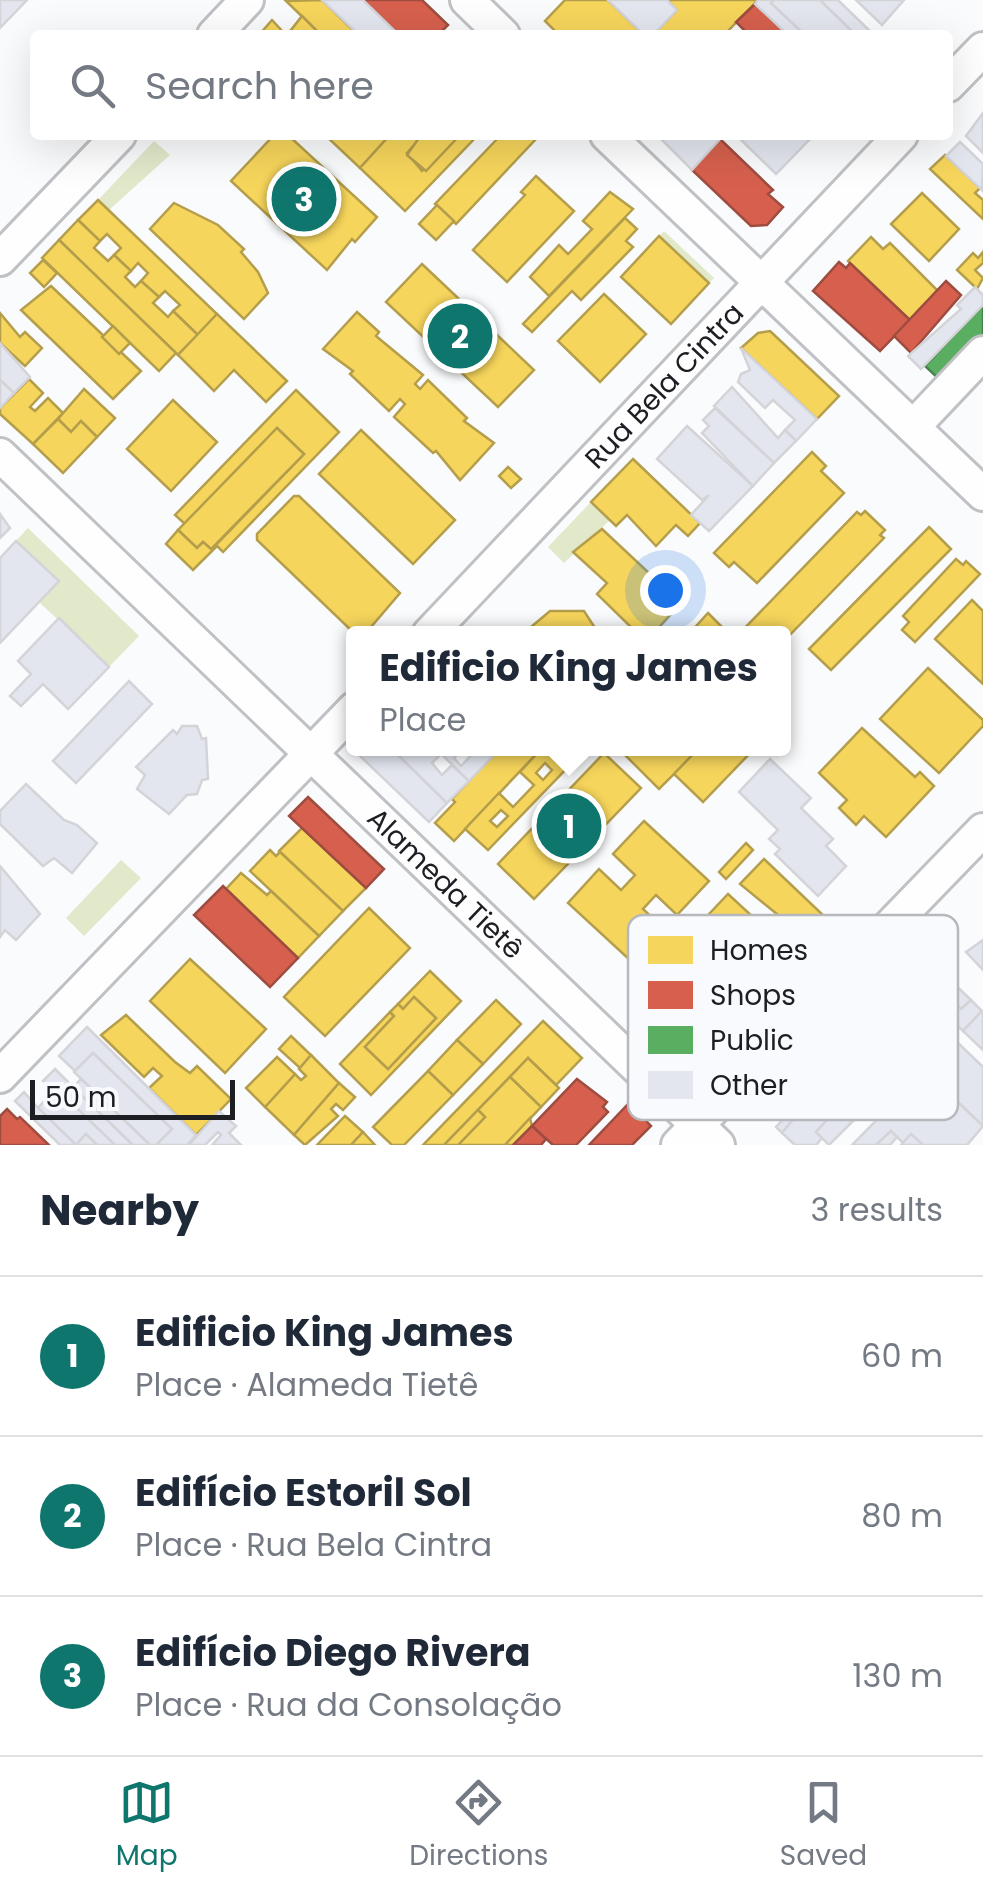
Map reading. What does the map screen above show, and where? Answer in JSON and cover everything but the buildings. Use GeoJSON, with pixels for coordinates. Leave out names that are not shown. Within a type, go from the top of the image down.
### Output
{"type":"FeatureCollection","features":[{"type":"Feature","properties":{"kind":"street"},"geometry":{"type":"LineString","coordinates":[[219,30],[247,0]]}},
{"type":"Feature","properties":{"kind":"street"},"geometry":{"type":"LineString","coordinates":[[467,0],[498,30]]}},
{"type":"Feature","properties":{"kind":"street"},"geometry":{"type":"LineString","coordinates":[[953,81],[983,49]]}},
{"type":"Feature","properties":{"kind":"street"},"geometry":{"type":"LineString","coordinates":[[0,259],[115,140]]}},
{"type":"Feature","properties":{"kind":"street"},"geometry":{"type":"LineString","coordinates":[[611,140],[983,494]]}},
{"type":"Feature","properties":{"kind":"street","name":"Rua Bela Cintra"},"geometry":{"type":"LineString","coordinates":[[437,626],[896,140]]}},
{"type":"Feature","properties":{"kind":"street"},"geometry":{"type":"LineString","coordinates":[[913,427],[983,353]]}},
{"type":"Feature","properties":{"kind":"street","name":"Alameda Tietê"},"geometry":{"type":"LineString","coordinates":[[0,455],[310,752],[628,1068]]}},
{"type":"Feature","properties":{"kind":"street"},"geometry":{"type":"LineString","coordinates":[[0,1076],[346,718]]}},
{"type":"Feature","properties":{"kind":"street"},"geometry":{"type":"LineString","coordinates":[[904,915],[983,830]]}},
{"type":"Feature","properties":{"kind":"street","name":"Alameda Tietê"},"geometry":{"type":"LineString","coordinates":[[680,1120],[698,1138]]}},
{"type":"Feature","properties":{"kind":"green space"},"geometry":{"type":"Polygon","coordinates":[[[154,141],[170,155],[109,210],[98,200],[154,141]]]}},
{"type":"Feature","properties":{"kind":"green space"},"geometry":{"type":"Polygon","coordinates":[[[664,231],[714,278],[709,283],[659,236],[664,231]]]}},
{"type":"Feature","properties":{"kind":"green space"},"geometry":{"type":"Polygon","coordinates":[[[591,502],[610,520],[564,563],[548,547],[591,502]]]}},
{"type":"Feature","properties":{"kind":"green space"},"geometry":{"type":"Polygon","coordinates":[[[28,528],[139,636],[109,667],[39,602],[58,581],[16,541],[28,528]]]}},
{"type":"Feature","properties":{"kind":"green space"},"geometry":{"type":"Polygon","coordinates":[[[121,860],[141,878],[84,936],[66,918],[121,860]]]}},
{"type":"Feature","properties":{"kind":"place","name":"Edifício Diego Rivera"},"geometry":{"type":"Point","coordinates":[304,199]}},
{"type":"Feature","properties":{"kind":"place","name":"Edifício Estoril Sol"},"geometry":{"type":"Point","coordinates":[460,336]}},
{"type":"Feature","properties":{"kind":"place","name":"Edificio King James"},"geometry":{"type":"Point","coordinates":[569,826]}}]}
